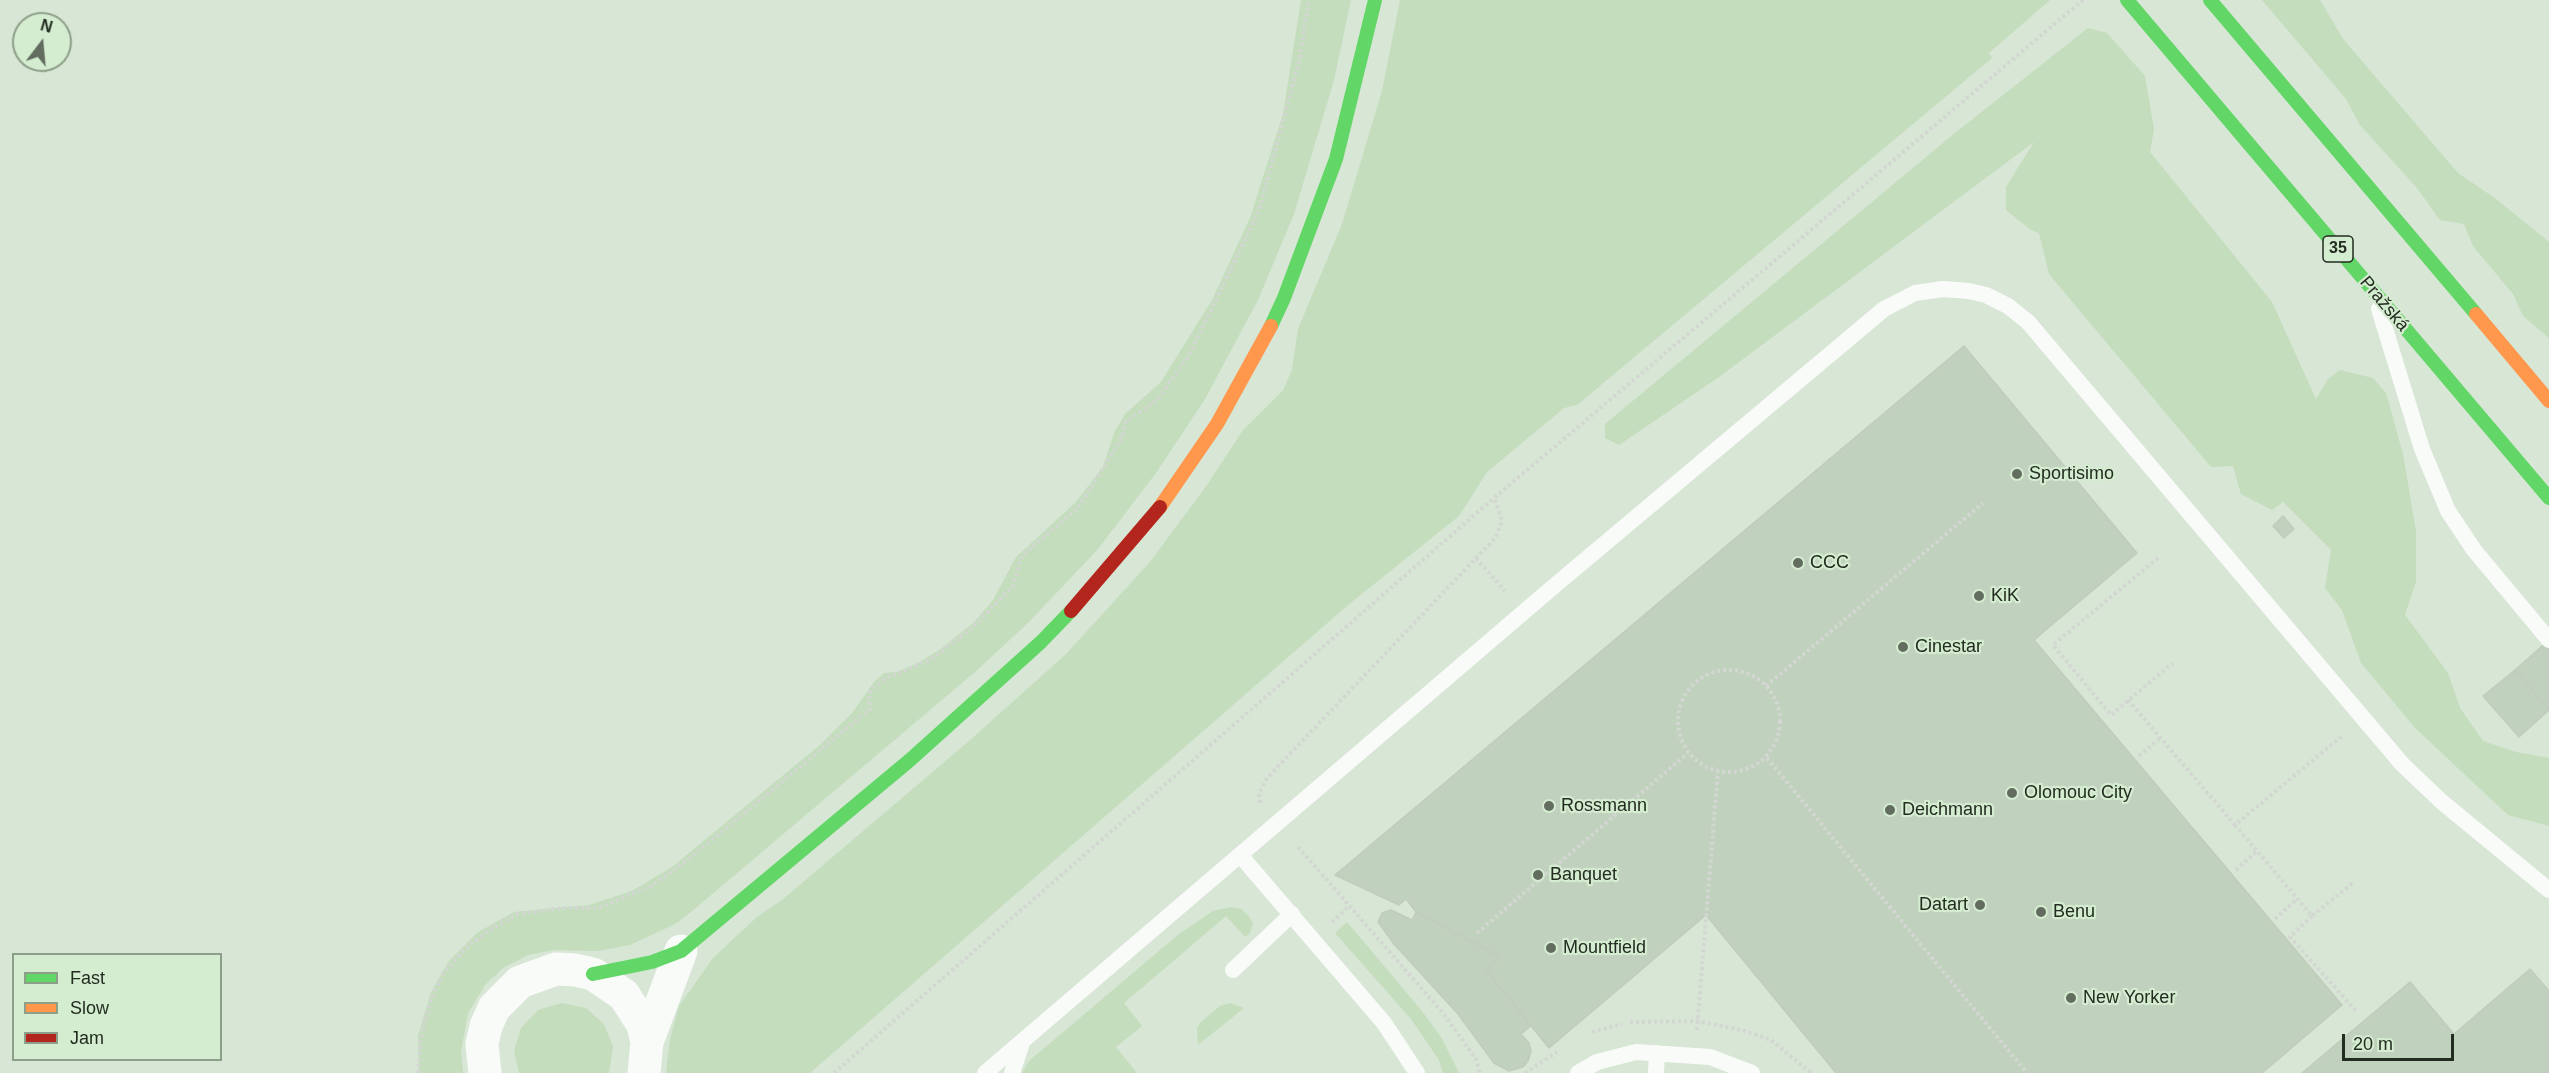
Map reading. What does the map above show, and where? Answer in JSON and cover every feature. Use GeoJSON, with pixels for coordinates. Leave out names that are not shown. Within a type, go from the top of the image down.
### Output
{"type":"FeatureCollection","features":[{"type":"Feature","properties":{"kind":"street"},"geometry":{"type":"LineString","coordinates":[[593,974],[652,962],[681,951],[910,760],[1041,642],[1102,578],[1173,490],[1217,424],[1259,350],[1301,254],[1336,159],[1375,0]]}},
{"type":"Feature","properties":{"kind":"street","name":"Pražská"},"geometry":{"type":"LineString","coordinates":[[2127,0],[2549,498]]}},
{"type":"Feature","properties":{"kind":"street"},"geometry":{"type":"LineString","coordinates":[[2210,0],[2549,401]]}},
{"type":"Feature","properties":{"kind":"street"},"geometry":{"type":"LineString","coordinates":[[645,1057],[681,951]]}},
{"type":"Feature","properties":{"kind":"street"},"geometry":{"type":"LineString","coordinates":[[485,1073],[482,1044],[486,1026],[494,1008],[506,993],[520,982],[556,969],[575,969],[593,974],[624,995],[635,1009],[645,1057]]}},
{"type":"Feature","properties":{"kind":"lane"},"geometry":{"type":"LineString","coordinates":[[985,1073],[1884,309],[1915,293],[1956,289],[2000,301],[2028,322],[2402,764],[2442,802],[2549,890]]}},
{"type":"Feature","properties":{"kind":"lane"},"geometry":{"type":"LineString","coordinates":[[2373,291],[2422,449],[2448,511],[2474,550],[2549,640]]}},
{"type":"Feature","properties":{"kind":"lane"},"geometry":{"type":"LineString","coordinates":[[2530,379],[2549,385]]}},
{"type":"Feature","properties":{"kind":"lane"},"geometry":{"type":"LineString","coordinates":[[1240,855],[1384,1023],[1418,1073]]}},
{"type":"Feature","properties":{"kind":"lane"},"geometry":{"type":"LineString","coordinates":[[1233,970],[1292,914]]}},
{"type":"Feature","properties":{"kind":"lane"},"geometry":{"type":"LineString","coordinates":[[1012,1073],[1022,1042]]}},
{"type":"Feature","properties":{"kind":"lane"},"geometry":{"type":"LineString","coordinates":[[1578,1073],[1597,1062],[1636,1052],[1710,1058],[1752,1073]]}},
{"type":"Feature","properties":{"kind":"lane"},"geometry":{"type":"LineString","coordinates":[[1656,1073],[1657,1053]]}},
{"type":"Feature","properties":{"kind":"path"},"geometry":{"type":"LineString","coordinates":[[418,1073],[421,1038],[430,1001],[442,975],[465,949],[489,930],[518,914],[562,908],[598,908],[650,887],[690,858],[870,709],[869,693],[877,685],[886,678],[930,660],[972,628],[1012,586],[1022,555],[1078,508],[1122,438],[1126,422],[1157,400],[1188,357],[1259,211],[1299,61],[1309,0]]}},
{"type":"Feature","properties":{"kind":"path"},"geometry":{"type":"LineString","coordinates":[[834,1073],[1494,498],[2083,0]]}},
{"type":"Feature","properties":{"kind":"path"},"geometry":{"type":"LineString","coordinates":[[1264,809],[1259,793],[1267,778],[1476,558],[1500,528],[1500,511],[1494,498]]}},
{"type":"Feature","properties":{"kind":"path"},"geometry":{"type":"LineString","coordinates":[[1766,686],[1983,503]]}},
{"type":"Feature","properties":{"kind":"path"},"geometry":{"type":"LineString","coordinates":[[1476,558],[1494,579]]}},
{"type":"Feature","properties":{"kind":"path"},"geometry":{"type":"LineString","coordinates":[[2158,558],[2053,645],[2111,714],[2173,663]]}},
{"type":"Feature","properties":{"kind":"path"},"geometry":{"type":"LineString","coordinates":[[1735,670],[1752,675],[1766,686],[1776,700],[1781,718],[1779,735],[1767,758],[1746,770],[1718,771],[1709,769],[1688,753],[1679,733],[1677,717],[1690,687],[1703,677],[1718,671],[1735,670]]}},
{"type":"Feature","properties":{"kind":"path"},"geometry":{"type":"LineString","coordinates":[[2128,700],[2312,916]]}},
{"type":"Feature","properties":{"kind":"path"},"geometry":{"type":"LineString","coordinates":[[2235,825],[2345,733]]}},
{"type":"Feature","properties":{"kind":"path"},"geometry":{"type":"LineString","coordinates":[[2139,756],[2160,738]]}},
{"type":"Feature","properties":{"kind":"path"},"geometry":{"type":"LineString","coordinates":[[1477,933],[1688,753]]}},
{"type":"Feature","properties":{"kind":"path"},"geometry":{"type":"LineString","coordinates":[[1767,758],[2027,1073]]}},
{"type":"Feature","properties":{"kind":"path"},"geometry":{"type":"LineString","coordinates":[[1696,1037],[1718,771]]}},
{"type":"Feature","properties":{"kind":"path"},"geometry":{"type":"LineString","coordinates":[[1298,847],[1443,1013],[1476,1059],[1480,1073]]}},
{"type":"Feature","properties":{"kind":"path"},"geometry":{"type":"LineString","coordinates":[[2236,870],[2257,851]]}},
{"type":"Feature","properties":{"kind":"path"},"geometry":{"type":"LineString","coordinates":[[2354,882],[2290,937],[2357,1012]]}},
{"type":"Feature","properties":{"kind":"path"},"geometry":{"type":"LineString","coordinates":[[2275,919],[2297,899]]}},
{"type":"Feature","properties":{"kind":"path"},"geometry":{"type":"LineString","coordinates":[[1328,926],[1349,906]]}},
{"type":"Feature","properties":{"kind":"green space"},"geometry":{"type":"Polygon","coordinates":[[[1301,0],[1351,0],[1334,80],[1294,214],[1258,300],[1205,399],[1156,473],[1098,549],[1029,622],[975,672],[691,912],[675,924],[630,945],[598,951],[554,950],[528,955],[503,968],[485,985],[468,1013],[461,1052],[463,1073],[419,1073],[418,1036],[431,992],[449,961],[477,933],[514,912],[589,905],[632,891],[672,867],[820,745],[852,713],[874,682],[884,673],[897,672],[918,663],[942,648],[974,622],[993,600],[1016,557],[1075,503],[1103,467],[1114,433],[1125,414],[1161,382],[1212,300],[1250,218],[1283,114],[1301,0]]]}},
{"type":"Feature","properties":{"kind":"green space"},"geometry":{"type":"Polygon","coordinates":[[[1400,0],[2050,0],[1989,53],[1992,58],[1577,405],[1564,408],[1487,472],[1459,516],[1348,605],[810,1073],[666,1073],[670,1039],[679,1006],[713,958],[757,917],[782,900],[969,741],[1066,654],[1150,562],[1207,485],[1243,430],[1283,390],[1292,370],[1298,329],[1342,224],[1382,91],[1400,0]]]}},
{"type":"Feature","properties":{"kind":"green space"},"geometry":{"type":"Polygon","coordinates":[[[2262,0],[2320,0],[2343,39],[2458,173],[2496,199],[2549,242],[2549,338],[2523,316],[2513,294],[2473,246],[2464,224],[2440,220],[2417,188],[2360,125],[2346,99],[2262,0]]]}},
{"type":"Feature","properties":{"kind":"green space"},"geometry":{"type":"Polygon","coordinates":[[[2088,28],[2107,33],[2145,76],[2154,129],[2150,152],[2272,302],[2316,399],[2328,379],[2340,370],[2373,378],[2386,393],[2403,454],[2416,531],[2416,582],[2405,615],[2448,673],[2460,708],[2483,741],[2516,752],[2549,758],[2549,826],[2508,815],[2415,728],[2361,663],[2342,610],[2325,588],[2331,550],[2283,502],[2272,510],[2241,494],[2233,466],[2211,467],[2049,274],[2039,233],[2031,230],[2006,210],[2006,187],[2034,142],[1719,377],[1619,445],[1605,438],[1605,424],[1955,133],[2088,28]]]}},
{"type":"Feature","properties":{"kind":"green space"},"geometry":{"type":"Polygon","coordinates":[[[1231,907],[1241,909],[1248,915],[1253,923],[1250,933],[1245,937],[1226,916],[1124,1003],[1142,1026],[1116,1047],[1137,1073],[1022,1073],[1029,1061],[1179,934],[1213,911],[1231,907]]]}},
{"type":"Feature","properties":{"kind":"green space"},"geometry":{"type":"Polygon","coordinates":[[[1347,922],[1421,1010],[1441,1037],[1459,1073],[1443,1073],[1439,1060],[1411,1019],[1335,933],[1347,922]]]}},
{"type":"Feature","properties":{"kind":"green space"},"geometry":{"type":"Polygon","coordinates":[[[562,1003],[586,1008],[604,1024],[613,1047],[609,1073],[519,1073],[514,1051],[521,1028],[538,1010],[562,1003]]]}},
{"type":"Feature","properties":{"kind":"green space"},"geometry":{"type":"Polygon","coordinates":[[[1230,1003],[1244,1008],[1198,1045],[1197,1028],[1201,1022],[1220,1006],[1230,1003]]]}},
{"type":"Feature","properties":{"kind":"building"},"geometry":{"type":"Polygon","coordinates":[[[1964,346],[2137,553],[2034,640],[2342,1005],[2262,1073],[1836,1073],[1706,915],[1549,1048],[1486,970],[1501,957],[1416,912],[1406,899],[1399,905],[1335,875],[1964,346]]]}},
{"type":"Feature","properties":{"kind":"building"},"geometry":{"type":"Polygon","coordinates":[[[2283,516],[2294,529],[2284,538],[2273,526],[2283,516]]]}},
{"type":"Feature","properties":{"kind":"building"},"geometry":{"type":"Polygon","coordinates":[[[2549,640],[2549,710],[2515,670],[2549,640]]]}},
{"type":"Feature","properties":{"kind":"building"},"geometry":{"type":"Polygon","coordinates":[[[2515,670],[2549,710],[2519,737],[2483,696],[2515,670]]]}},
{"type":"Feature","properties":{"kind":"building"},"geometry":{"type":"Polygon","coordinates":[[[1391,910],[1412,920],[1416,912],[1501,957],[1486,970],[1531,1026],[1521,1034],[1529,1043],[1531,1051],[1523,1067],[1509,1071],[1494,1063],[1458,1014],[1394,944],[1378,922],[1382,913],[1391,910]]]}},
{"type":"Feature","properties":{"kind":"building"},"geometry":{"type":"Polygon","coordinates":[[[2530,969],[2549,991],[2549,1073],[2302,1073],[2410,982],[2454,1034],[2530,969]]]}},
{"type":"Feature","properties":{"kind":"traffic: fast"},"geometry":{"type":"LineString","coordinates":[[1271,326],[1284,298],[1336,159],[1375,0]]}},
{"type":"Feature","properties":{"kind":"traffic: fast"},"geometry":{"type":"LineString","coordinates":[[2127,0],[2549,498]]}},
{"type":"Feature","properties":{"kind":"traffic: fast"},"geometry":{"type":"LineString","coordinates":[[2210,0],[2476,314]]}},
{"type":"Feature","properties":{"kind":"traffic: fast"},"geometry":{"type":"LineString","coordinates":[[593,974],[652,962],[681,951],[910,760],[1041,642],[1071,611]]}},
{"type":"Feature","properties":{"kind":"traffic: slow"},"geometry":{"type":"LineString","coordinates":[[2476,314],[2549,401]]}},
{"type":"Feature","properties":{"kind":"traffic: slow"},"geometry":{"type":"LineString","coordinates":[[1160,507],[1217,424],[1271,326]]}},
{"type":"Feature","properties":{"kind":"traffic: jam"},"geometry":{"type":"LineString","coordinates":[[1071,611],[1160,507]]}},
{"type":"Feature","properties":{"kind":"place","name":"Sportisimo"},"geometry":{"type":"Point","coordinates":[2017,474]}},
{"type":"Feature","properties":{"kind":"place","name":"CCC"},"geometry":{"type":"Point","coordinates":[1798,563]}},
{"type":"Feature","properties":{"kind":"place","name":"KiK"},"geometry":{"type":"Point","coordinates":[1979,596]}},
{"type":"Feature","properties":{"kind":"place","name":"Cinestar"},"geometry":{"type":"Point","coordinates":[1903,647]}},
{"type":"Feature","properties":{"kind":"place","name":"Olomouc City"},"geometry":{"type":"Point","coordinates":[2012,793]}},
{"type":"Feature","properties":{"kind":"place","name":"Rossmann"},"geometry":{"type":"Point","coordinates":[1549,806]}},
{"type":"Feature","properties":{"kind":"place","name":"Deichmann"},"geometry":{"type":"Point","coordinates":[1890,810]}},
{"type":"Feature","properties":{"kind":"place","name":"Banquet"},"geometry":{"type":"Point","coordinates":[1538,875]}},
{"type":"Feature","properties":{"kind":"place","name":"Datart"},"geometry":{"type":"Point","coordinates":[1980,905]}},
{"type":"Feature","properties":{"kind":"place","name":"Benu"},"geometry":{"type":"Point","coordinates":[2041,912]}},
{"type":"Feature","properties":{"kind":"place","name":"Mountfield"},"geometry":{"type":"Point","coordinates":[1551,948]}},
{"type":"Feature","properties":{"kind":"place","name":"New Yorker"},"geometry":{"type":"Point","coordinates":[2071,998]}}]}
